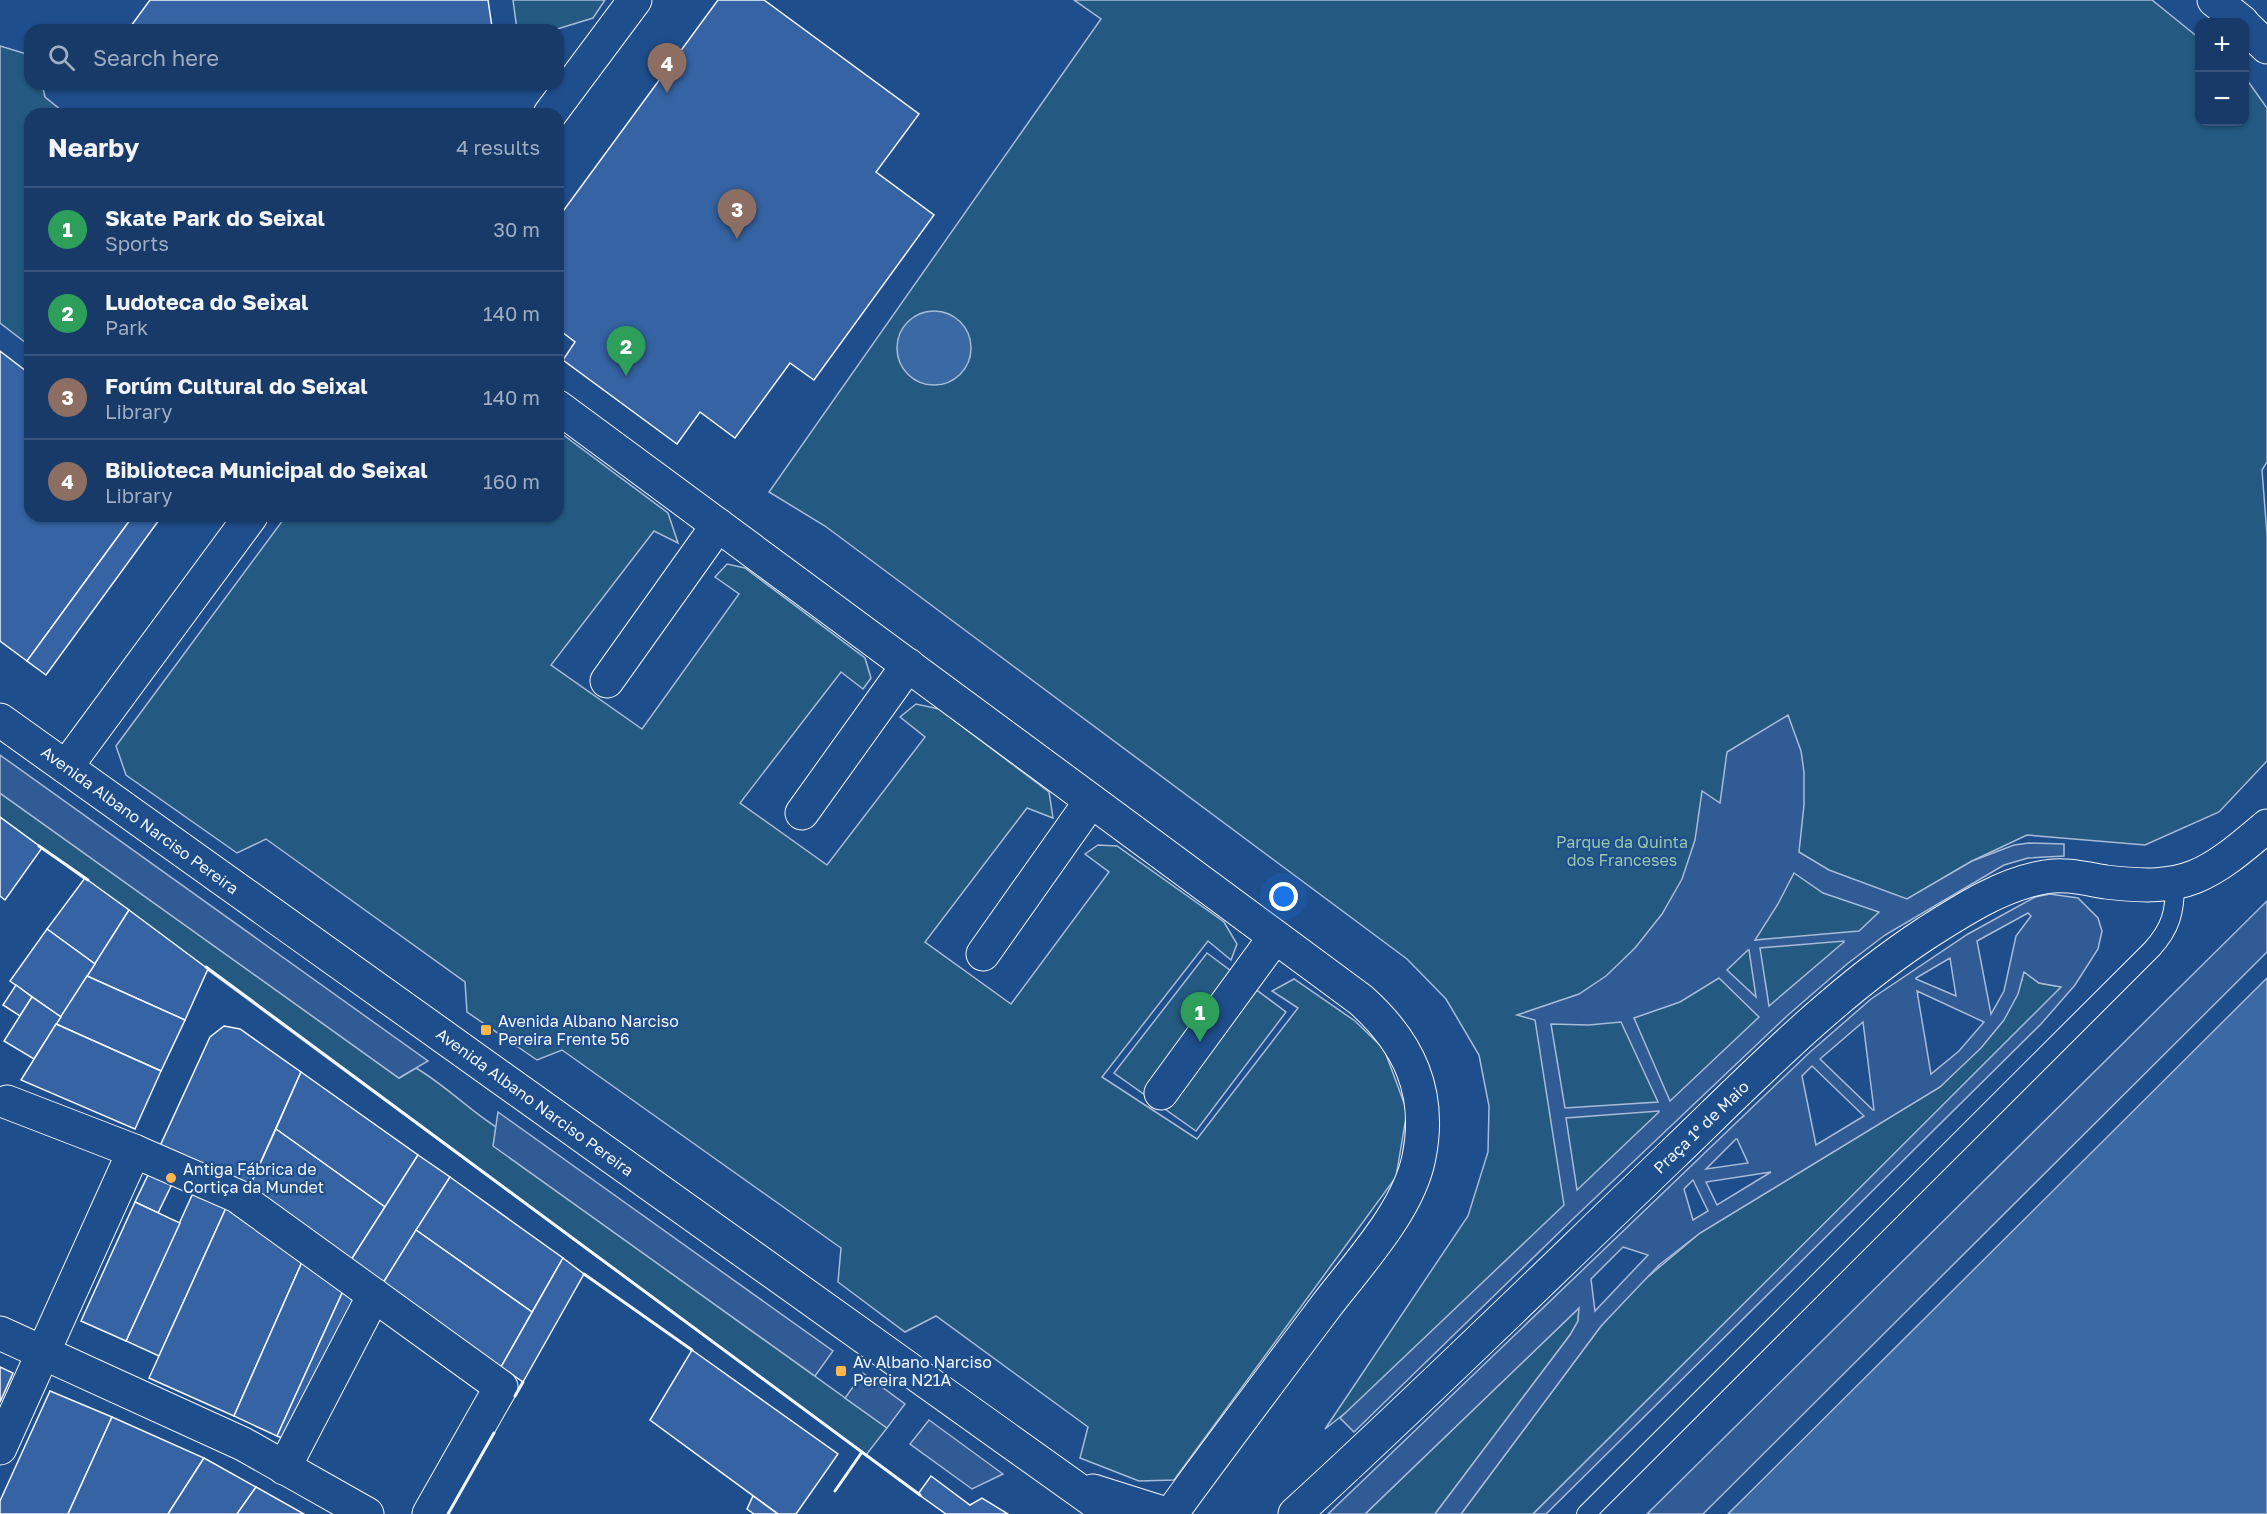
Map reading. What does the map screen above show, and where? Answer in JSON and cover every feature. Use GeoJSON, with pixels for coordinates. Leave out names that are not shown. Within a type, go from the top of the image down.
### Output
{"type":"FeatureCollection","features":[{"type":"Feature","properties":{"kind":"street"},"geometry":{"type":"LineString","coordinates":[[554,108],[635,0]]}},
{"type":"Feature","properties":{"kind":"street"},"geometry":{"type":"LineString","coordinates":[[2214,0],[2236,18]]}},
{"type":"Feature","properties":{"kind":"street"},"geometry":{"type":"LineString","coordinates":[[2249,30],[2267,47]]}},
{"type":"Feature","properties":{"kind":"street"},"geometry":{"type":"LineString","coordinates":[[564,411],[1361,1000],[1381,1019],[1400,1043],[1414,1071],[1422,1102],[1423,1131],[1419,1159],[1411,1182],[1377,1238],[1171,1514]]}},
{"type":"Feature","properties":{"kind":"street"},"geometry":{"type":"LineString","coordinates":[[66,767],[248,522]]}},
{"type":"Feature","properties":{"kind":"street"},"geometry":{"type":"LineString","coordinates":[[607,681],[718,525]]}},
{"type":"Feature","properties":{"kind":"street"},"geometry":{"type":"LineString","coordinates":[[802,813],[908,665]]}},
{"type":"Feature","properties":{"kind":"street","name":"Avenida Albano Narciso Pereira"},"geometry":{"type":"LineString","coordinates":[[0,720],[1002,1438],[1071,1483]]}},
{"type":"Feature","properties":{"kind":"street"},"geometry":{"type":"LineString","coordinates":[[983,954],[1091,801]]}},
{"type":"Feature","properties":{"kind":"street","name":"Praça 1º de Maio"},"geometry":{"type":"LineString","coordinates":[[1295,1514],[1745,1085],[1838,1001],[1889,959],[1983,899],[2014,885],[2048,876],[2134,885],[2175,884],[2211,871],[2267,826]]}},
{"type":"Feature","properties":{"kind":"street"},"geometry":{"type":"LineString","coordinates":[[1161,1093],[1275,937]]}},
{"type":"Feature","properties":{"kind":"street"},"geometry":{"type":"LineString","coordinates":[[7,1102],[134,1151],[237,1196],[501,1387],[429,1514]]}},
{"type":"Feature","properties":{"kind":"street"},"geometry":{"type":"LineString","coordinates":[[0,1448],[134,1151]]}},
{"type":"Feature","properties":{"kind":"street"},"geometry":{"type":"LineString","coordinates":[[284,1468],[374,1295]]}},
{"type":"Feature","properties":{"kind":"street"},"geometry":{"type":"LineString","coordinates":[[0,1334],[243,1444],[368,1514]]}},
{"type":"Feature","properties":{"kind":"street"},"geometry":{"type":"LineString","coordinates":[[1071,1483],[1113,1514]]}},
{"type":"Feature","properties":{"kind":"street"},"geometry":{"type":"LineString","coordinates":[[1071,1483],[1166,1514]]}},
{"type":"Feature","properties":{"kind":"lane"},"geometry":{"type":"LineString","coordinates":[[1586,1514],[2152,949],[2166,933],[2175,911],[2175,884]]}},
{"type":"Feature","properties":{"kind":"green space"},"geometry":{"type":"Polygon","coordinates":[[[513,0],[605,0],[593,18],[564,27],[564,24],[516,24],[513,0]]]}},
{"type":"Feature","properties":{"kind":"green space","name":"Parque da Quinta dos Franceses"},"geometry":{"type":"Polygon","coordinates":[[[1074,0],[2152,0],[2195,35],[2195,126],[2249,126],[2249,83],[2267,108],[2267,462],[2262,470],[2267,535],[2267,761],[2219,812],[2145,845],[2027,835],[1972,861],[1907,899],[1431,1346],[1325,1429],[1468,1216],[1488,1152],[1489,1106],[1479,1055],[1446,999],[1407,959],[825,526],[769,492],[1101,19],[1074,0]]]}},
{"type":"Feature","properties":{"kind":"green space"},"geometry":{"type":"Polygon","coordinates":[[[0,46],[24,53],[24,90],[43,90],[45,97],[59,108],[24,108],[24,341],[0,323],[0,46]]]}},
{"type":"Feature","properties":{"kind":"green space"},"geometry":{"type":"Polygon","coordinates":[[[564,435],[668,513],[678,543],[654,531],[551,665],[642,729],[739,594],[715,577],[727,564],[745,568],[865,658],[871,678],[863,689],[841,672],[740,803],[827,865],[925,737],[900,717],[916,704],[939,709],[1049,792],[1053,818],[1027,808],[925,942],[1011,1004],[1109,872],[1085,854],[1098,845],[1117,846],[1224,922],[1237,944],[1231,960],[1208,941],[1102,1077],[1197,1139],[1298,1008],[1272,991],[1294,979],[1355,1021],[1384,1049],[1407,1111],[1396,1177],[1174,1480],[1139,1481],[1080,1458],[1088,1427],[936,1316],[905,1332],[838,1282],[841,1248],[562,1050],[537,1060],[467,1012],[465,982],[266,839],[237,853],[126,775],[116,746],[282,522],[564,522],[564,435]]]}},
{"type":"Feature","properties":{"kind":"green space"},"geometry":{"type":"Polygon","coordinates":[[[0,793],[399,1078],[416,1068],[437,1082],[496,1127],[494,1146],[887,1428],[866,1455],[0,817],[0,793]]]}},
{"type":"Feature","properties":{"kind":"green space"},"geometry":{"type":"Polygon","coordinates":[[[1207,953],[1286,1012],[1196,1131],[1114,1073],[1207,953]]]}},
{"type":"Feature","properties":{"kind":"green space"},"geometry":{"type":"Polygon","coordinates":[[[2023,971],[2039,983],[2062,987],[1533,1514],[1461,1514],[1601,1326],[1637,1286],[1700,1233],[1940,1087],[1996,1029],[2022,980],[2023,971]]]}},
{"type":"Feature","properties":{"kind":"green space"},"geometry":{"type":"Polygon","coordinates":[[[1579,1308],[1578,1321],[1570,1335],[1435,1514],[1365,1514],[1579,1308]]]}},
{"type":"Feature","properties":{"kind":"shaded area"},"geometry":{"type":"Polygon","coordinates":[[[934,311],[955,317],[965,327],[971,348],[965,369],[955,379],[934,385],[913,379],[903,369],[897,348],[903,327],[913,317],[934,311]]]}},
{"type":"Feature","properties":{"kind":"shaded area"},"geometry":{"type":"Polygon","coordinates":[[[1788,715],[1801,751],[1804,772],[1804,805],[1799,852],[1829,870],[1907,899],[1972,861],[2014,845],[2064,844],[2064,856],[2028,858],[2004,865],[1885,935],[1847,964],[1788,1015],[1575,1217],[1354,1432],[1340,1418],[1564,1205],[1535,1020],[1517,1015],[1579,994],[1606,976],[1635,948],[1662,914],[1682,879],[1695,840],[1702,791],[1720,803],[1727,752],[1788,715]],[[1794,873],[1755,940],[1859,931],[1879,912],[1823,893],[1794,873]],[[1844,941],[1760,948],[1769,1006],[1844,942],[1844,941]],[[1748,950],[1727,970],[1756,997],[1749,950],[1748,950]],[[1719,978],[1680,1002],[1634,1018],[1670,1101],[1759,1017],[1719,978]],[[1621,1022],[1589,1025],[1551,1024],[1565,1108],[1658,1102],[1621,1022]],[[1659,1111],[1566,1118],[1577,1190],[1659,1112],[1659,1111]]]}},
{"type":"Feature","properties":{"kind":"shaded area"},"geometry":{"type":"Polygon","coordinates":[[[0,755],[428,1061],[399,1078],[0,793],[0,755]]]}},
{"type":"Feature","properties":{"kind":"shaded area"},"geometry":{"type":"Polygon","coordinates":[[[2050,894],[2078,898],[2098,918],[2102,931],[2098,949],[2075,985],[2041,1024],[1546,1514],[1533,1514],[2061,987],[2039,983],[2024,972],[2018,994],[2004,1020],[1981,1048],[1940,1087],[1700,1233],[1659,1265],[1601,1326],[1461,1514],[1435,1514],[1570,1335],[1578,1321],[1579,1308],[1365,1514],[1328,1514],[1809,1053],[1871,999],[1968,934],[2035,897],[2050,894]],[[2028,913],[1977,941],[1991,1014],[2004,991],[2016,936],[2031,916],[2028,913]],[[1950,958],[1916,979],[1956,996],[1950,958]],[[1917,991],[1931,1074],[1959,1051],[1984,1022],[1917,991]],[[1863,1022],[1820,1059],[1874,1110],[1863,1022]],[[1812,1066],[1802,1076],[1816,1145],[1864,1116],[1812,1066]],[[1736,1139],[1706,1169],[1748,1163],[1737,1139],[1736,1139]],[[1771,1172],[1706,1182],[1717,1205],[1771,1172]],[[1693,1180],[1684,1189],[1693,1220],[1708,1211],[1693,1180]],[[1623,1247],[1591,1279],[1595,1311],[1648,1255],[1623,1247]]]}},
{"type":"Feature","properties":{"kind":"shaded area"},"geometry":{"type":"Polygon","coordinates":[[[2267,901],[2267,952],[1703,1514],[1647,1514],[2267,901]]]}},
{"type":"Feature","properties":{"kind":"shaded area"},"geometry":{"type":"Polygon","coordinates":[[[2267,978],[2267,1514],[1728,1514],[2267,978]]]}},
{"type":"Feature","properties":{"kind":"shaded area"},"geometry":{"type":"Polygon","coordinates":[[[498,1112],[833,1351],[815,1376],[493,1146],[498,1112]]]}},
{"type":"Feature","properties":{"kind":"shaded area"},"geometry":{"type":"Polygon","coordinates":[[[863,1373],[905,1404],[887,1428],[845,1398],[863,1373]]]}},
{"type":"Feature","properties":{"kind":"shaded area"},"geometry":{"type":"Polygon","coordinates":[[[929,1420],[1003,1474],[972,1489],[910,1444],[929,1420]]]}},
{"type":"Feature","properties":{"kind":"building"},"geometry":{"type":"Polygon","coordinates":[[[150,0],[488,0],[492,24],[132,24],[150,0]]]}},
{"type":"Feature","properties":{"kind":"building"},"geometry":{"type":"Polygon","coordinates":[[[718,0],[764,0],[919,114],[876,172],[934,215],[814,380],[790,363],[735,438],[700,412],[677,444],[564,361],[575,342],[564,334],[564,210],[718,0]]]}},
{"type":"Feature","properties":{"kind":"building"},"geometry":{"type":"Polygon","coordinates":[[[0,351],[24,369],[24,522],[129,522],[27,661],[0,641],[0,351]]]}},
{"type":"Feature","properties":{"kind":"building"},"geometry":{"type":"Polygon","coordinates":[[[129,522],[158,522],[46,675],[27,661],[129,522]]]}},
{"type":"Feature","properties":{"kind":"building"},"geometry":{"type":"Polygon","coordinates":[[[0,817],[42,848],[5,900],[0,896],[0,817]]]}},
{"type":"Feature","properties":{"kind":"building"},"geometry":{"type":"Polygon","coordinates":[[[85,878],[129,910],[95,964],[47,929],[85,878]]]}},
{"type":"Feature","properties":{"kind":"building"},"geometry":{"type":"Polygon","coordinates":[[[129,910],[208,969],[185,1020],[87,976],[129,910]]]}},
{"type":"Feature","properties":{"kind":"building"},"geometry":{"type":"Polygon","coordinates":[[[47,929],[95,964],[61,1017],[10,981],[47,929]]]}},
{"type":"Feature","properties":{"kind":"building"},"geometry":{"type":"Polygon","coordinates":[[[87,976],[185,1020],[161,1071],[56,1024],[87,976]]]}},
{"type":"Feature","properties":{"kind":"building"},"geometry":{"type":"Polygon","coordinates":[[[16,985],[32,997],[20,1016],[3,1005],[16,985]]]}},
{"type":"Feature","properties":{"kind":"building"},"geometry":{"type":"Polygon","coordinates":[[[32,997],[61,1017],[34,1059],[4,1041],[32,997]]]}},
{"type":"Feature","properties":{"kind":"building"},"geometry":{"type":"Polygon","coordinates":[[[56,1024],[161,1071],[135,1129],[21,1080],[56,1024]]]}},
{"type":"Feature","properties":{"kind":"building"},"geometry":{"type":"Polygon","coordinates":[[[224,1026],[240,1029],[301,1072],[249,1188],[160,1146],[210,1037],[224,1026]]]}},
{"type":"Feature","properties":{"kind":"building"},"geometry":{"type":"Polygon","coordinates":[[[301,1072],[418,1155],[385,1207],[276,1129],[301,1072]]]}},
{"type":"Feature","properties":{"kind":"building"},"geometry":{"type":"Polygon","coordinates":[[[276,1129],[385,1207],[351,1260],[249,1188],[276,1129]]]}},
{"type":"Feature","properties":{"kind":"building"},"geometry":{"type":"Polygon","coordinates":[[[418,1155],[450,1177],[383,1283],[351,1260],[418,1155]]]}},
{"type":"Feature","properties":{"kind":"building"},"geometry":{"type":"Polygon","coordinates":[[[149,1173],[172,1184],[158,1213],[135,1202],[149,1173]]]}},
{"type":"Feature","properties":{"kind":"building"},"geometry":{"type":"Polygon","coordinates":[[[450,1177],[563,1258],[532,1312],[416,1230],[450,1177]]]}},
{"type":"Feature","properties":{"kind":"building"},"geometry":{"type":"Polygon","coordinates":[[[193,1193],[226,1208],[159,1356],[126,1341],[193,1193]]]}},
{"type":"Feature","properties":{"kind":"building"},"geometry":{"type":"Polygon","coordinates":[[[135,1202],[180,1223],[126,1341],[81,1321],[135,1202]]]}},
{"type":"Feature","properties":{"kind":"building"},"geometry":{"type":"Polygon","coordinates":[[[226,1208],[302,1262],[234,1416],[149,1378],[226,1208]]]}},
{"type":"Feature","properties":{"kind":"building"},"geometry":{"type":"Polygon","coordinates":[[[416,1230],[532,1312],[501,1367],[383,1283],[416,1230]]]}},
{"type":"Feature","properties":{"kind":"building"},"geometry":{"type":"Polygon","coordinates":[[[563,1258],[584,1274],[523,1382],[501,1367],[563,1258]]]}},
{"type":"Feature","properties":{"kind":"building"},"geometry":{"type":"Polygon","coordinates":[[[302,1262],[343,1291],[277,1436],[234,1416],[302,1262]]]}},
{"type":"Feature","properties":{"kind":"building"},"geometry":{"type":"Polygon","coordinates":[[[343,1291],[362,1305],[285,1439],[277,1436],[343,1291]]]}},
{"type":"Feature","properties":{"kind":"building"},"geometry":{"type":"Polygon","coordinates":[[[692,1350],[838,1454],[796,1514],[778,1514],[650,1420],[692,1350]]]}},
{"type":"Feature","properties":{"kind":"building"},"geometry":{"type":"Polygon","coordinates":[[[0,1367],[13,1373],[0,1402],[0,1367]]]}},
{"type":"Feature","properties":{"kind":"building"},"geometry":{"type":"Polygon","coordinates":[[[50,1391],[112,1417],[68,1514],[0,1514],[0,1501],[50,1391]]]}},
{"type":"Feature","properties":{"kind":"building"},"geometry":{"type":"Polygon","coordinates":[[[112,1417],[204,1458],[168,1514],[68,1514],[112,1417]]]}},
{"type":"Feature","properties":{"kind":"building"},"geometry":{"type":"Polygon","coordinates":[[[204,1458],[256,1487],[237,1514],[168,1514],[204,1458]]]}},
{"type":"Feature","properties":{"kind":"building"},"geometry":{"type":"Polygon","coordinates":[[[931,1476],[970,1505],[982,1498],[1008,1514],[946,1514],[918,1494],[931,1476]]]}},
{"type":"Feature","properties":{"kind":"building"},"geometry":{"type":"Polygon","coordinates":[[[256,1487],[304,1514],[237,1514],[256,1487]]]}},
{"type":"Feature","properties":{"kind":"building"},"geometry":{"type":"Polygon","coordinates":[[[753,1496],[778,1514],[754,1514],[747,1509],[753,1496]]]}},
{"type":"Feature","properties":{"kind":"wall"},"geometry":{"type":"LineString","coordinates":[[39,846],[88,880]]}},
{"type":"Feature","properties":{"kind":"wall"},"geometry":{"type":"LineString","coordinates":[[206,967],[920,1495]]}},
{"type":"Feature","properties":{"kind":"wall"},"geometry":{"type":"LineString","coordinates":[[584,1274],[692,1350]]}},
{"type":"Feature","properties":{"kind":"wall"},"geometry":{"type":"LineString","coordinates":[[515,1396],[523,1382]]}},
{"type":"Feature","properties":{"kind":"wall"},"geometry":{"type":"LineString","coordinates":[[448,1514],[494,1433]]}},
{"type":"Feature","properties":{"kind":"wall"},"geometry":{"type":"LineString","coordinates":[[835,1491],[862,1452]]}},
{"type":"Feature","properties":{"kind":"place","name":"Biblioteca Municipal do Seixal"},"geometry":{"type":"Point","coordinates":[667,93]}},
{"type":"Feature","properties":{"kind":"place","name":"Forúm Cultural do Seixal"},"geometry":{"type":"Point","coordinates":[737,239]}},
{"type":"Feature","properties":{"kind":"place","name":"Ludoteca do Seixal"},"geometry":{"type":"Point","coordinates":[626,376]}},
{"type":"Feature","properties":{"kind":"place","name":"Avenida Albano Narciso Pereira Frente 56"},"geometry":{"type":"Point","coordinates":[486,1030]}},
{"type":"Feature","properties":{"kind":"place","name":"Skate Park do Seixal"},"geometry":{"type":"Point","coordinates":[1200,1042]}},
{"type":"Feature","properties":{"kind":"place","name":"Antiga Fábrica de Cortiça da Mundet"},"geometry":{"type":"Point","coordinates":[171,1178]}},
{"type":"Feature","properties":{"kind":"place","name":"Av Albano Narciso Pereira N21A"},"geometry":{"type":"Point","coordinates":[841,1371]}}]}
